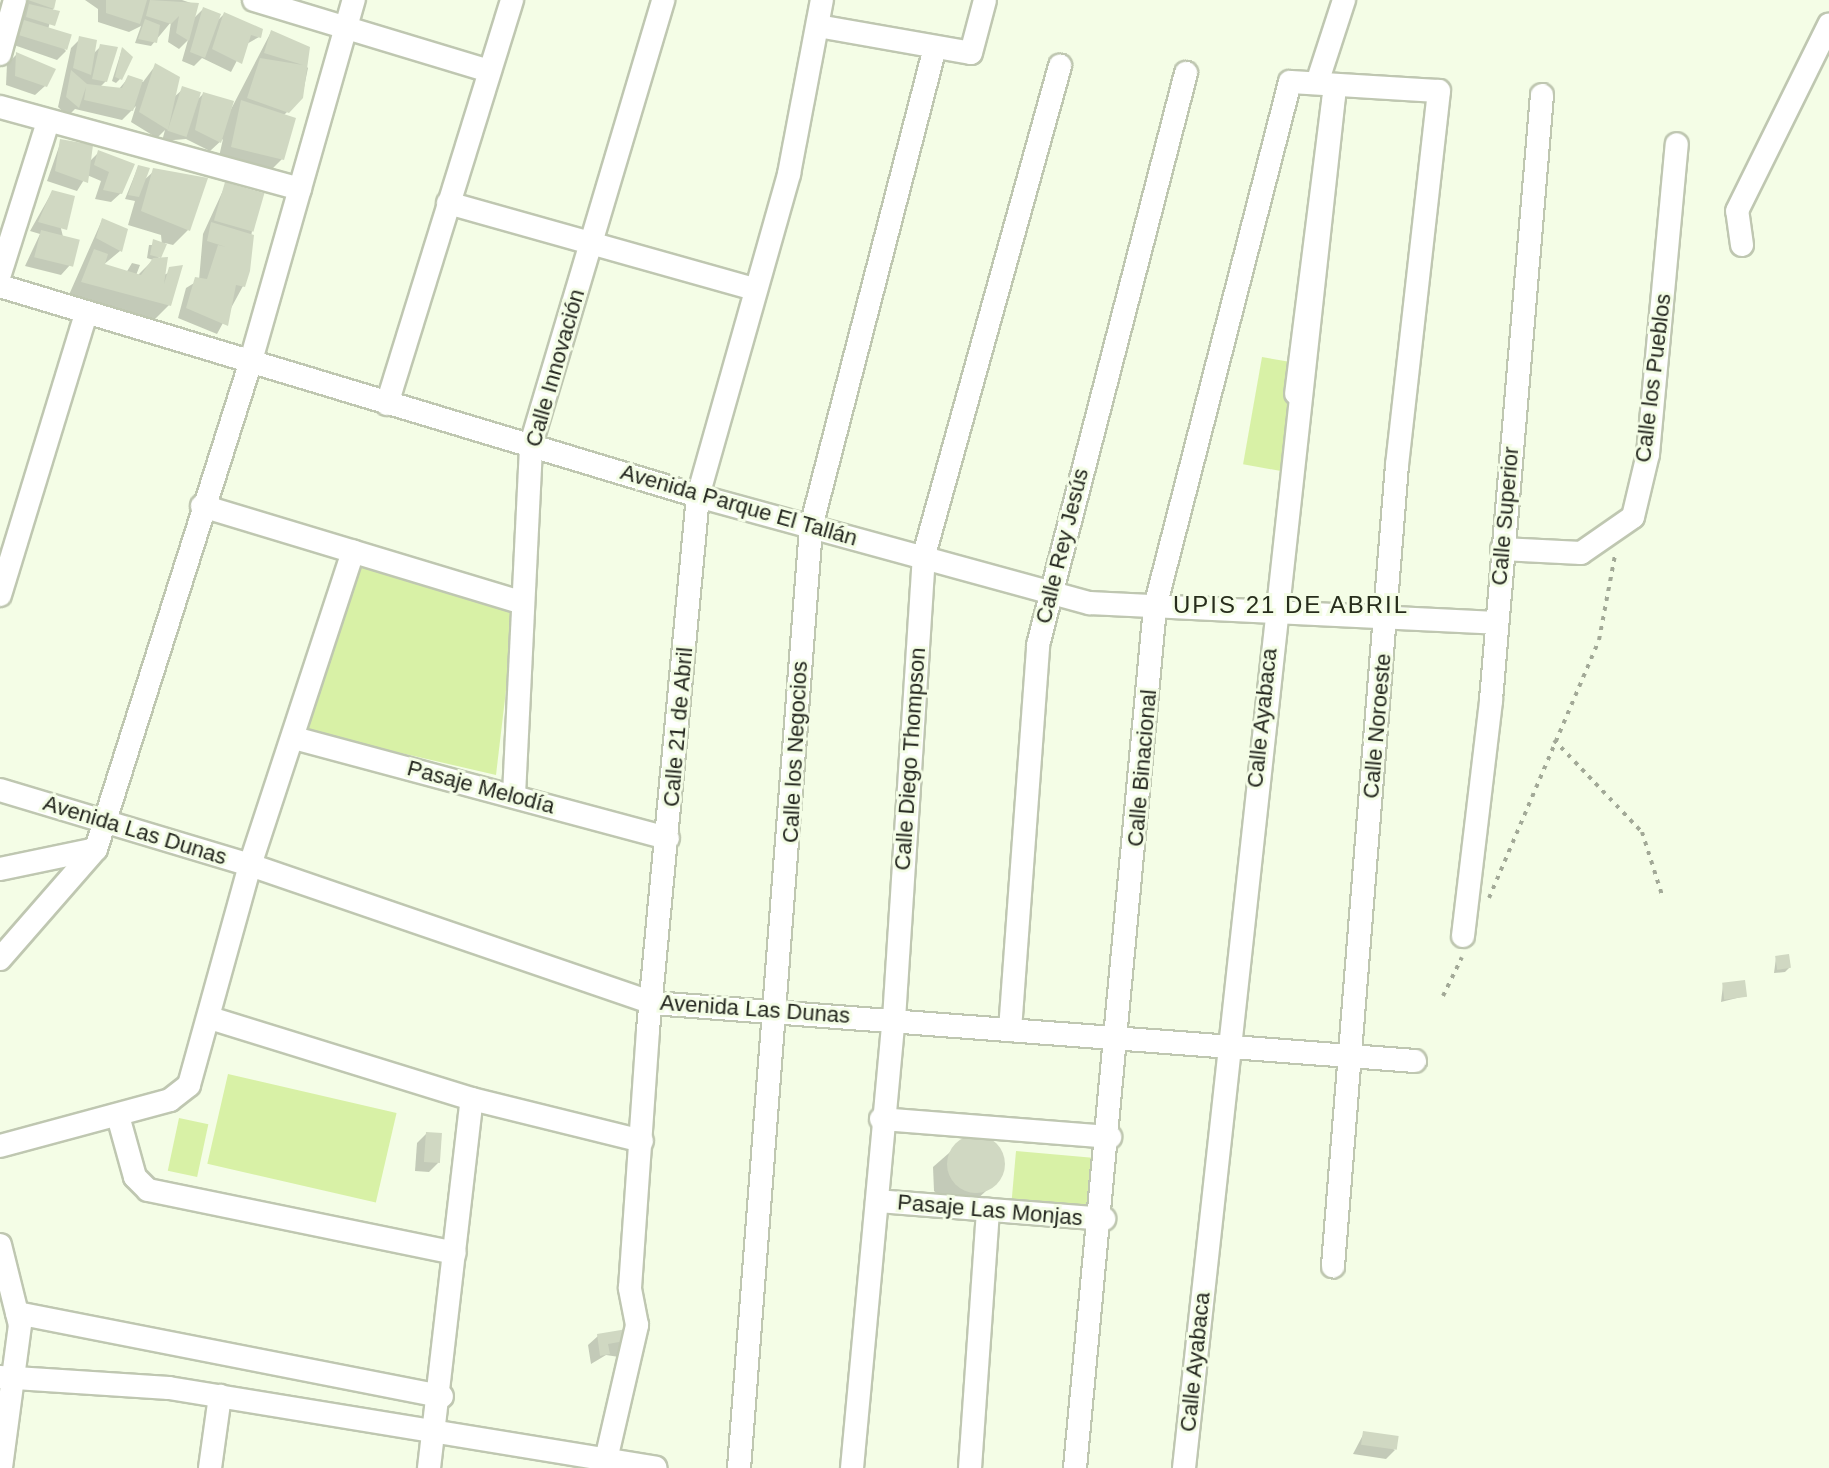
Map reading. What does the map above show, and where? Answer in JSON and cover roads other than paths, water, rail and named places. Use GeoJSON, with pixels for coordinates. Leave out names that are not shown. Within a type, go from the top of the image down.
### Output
{"type":"FeatureCollection","features":[{"type":"Feature","properties":{"kind":"street"},"geometry":{"type":"LineString","coordinates":[[0,54],[15,0]]}},
{"type":"Feature","properties":{"kind":"street"},"geometry":{"type":"LineString","coordinates":[[254,0],[489,71]]}},
{"type":"Feature","properties":{"kind":"street"},"geometry":{"type":"LineString","coordinates":[[0,959],[96,849],[202,506],[250,364],[354,0]]}},
{"type":"Feature","properties":{"kind":"street"},"geometry":{"type":"LineString","coordinates":[[387,404],[512,0]]}},
{"type":"Feature","properties":{"kind":"street","name":"Calle Innovación"},"geometry":{"type":"LineString","coordinates":[[514,795],[520,602],[531,444],[663,0]]}},
{"type":"Feature","properties":{"kind":"street","name":"Calle 21 de Abril"},"geometry":{"type":"LineString","coordinates":[[605,1464],[637,1325],[630,1288],[698,496],[754,289],[789,174],[822,0]]}},
{"type":"Feature","properties":{"kind":"street"},"geometry":{"type":"LineString","coordinates":[[818,26],[934,50],[971,53],[985,0]]}},
{"type":"Feature","properties":{"kind":"street"},"geometry":{"type":"LineString","coordinates":[[1296,394],[1327,82],[1344,0]]}},
{"type":"Feature","properties":{"kind":"street"},"geometry":{"type":"LineString","coordinates":[[1742,245],[1737,211],[1829,25]]}},
{"type":"Feature","properties":{"kind":"street","name":"Calle los Negocios"},"geometry":{"type":"LineString","coordinates":[[739,1468],[779,1010],[811,527],[934,50]]}},
{"type":"Feature","properties":{"kind":"street","name":"Calle Diego Thompson"},"geometry":{"type":"LineString","coordinates":[[852,1468],[877,1201],[881,1119],[894,1019],[924,555],[1060,66]]}},
{"type":"Feature","properties":{"kind":"street","name":"Calle Rey Jesús"},"geometry":{"type":"LineString","coordinates":[[1010,1030],[1048,593],[1186,73]]}},
{"type":"Feature","properties":{"kind":"street","name":"Calle Binacional"},"geometry":{"type":"LineString","coordinates":[[1075,1468],[1104,1219],[1155,607],[1290,82],[1327,82]]}},
{"type":"Feature","properties":{"kind":"street","name":"Calle Noroeste"},"geometry":{"type":"LineString","coordinates":[[1327,82],[1439,91],[1387,616],[1333,1266]]}},
{"type":"Feature","properties":{"kind":"street","name":"Calle Ayabaca"},"geometry":{"type":"LineString","coordinates":[[1184,1468],[1327,82]]}},
{"type":"Feature","properties":{"kind":"street","name":"Calle Superior"},"geometry":{"type":"LineString","coordinates":[[1466,940],[1542,95]]}},
{"type":"Feature","properties":{"kind":"street"},"geometry":{"type":"LineString","coordinates":[[0,107],[300,189]]}},
{"type":"Feature","properties":{"kind":"street"},"geometry":{"type":"LineString","coordinates":[[0,274],[48,122]]}},
{"type":"Feature","properties":{"kind":"street","name":"Calle los Pueblos"},"geometry":{"type":"LineString","coordinates":[[1502,549],[1581,553],[1620,529],[1633,517],[1648,454],[1677,144]]}},
{"type":"Feature","properties":{"kind":"street"},"geometry":{"type":"LineString","coordinates":[[448,203],[589,248],[754,289]]}},
{"type":"Feature","properties":{"kind":"street","name":"Avenida Parque El Tallán"},"geometry":{"type":"LineString","coordinates":[[0,286],[250,364],[531,444],[698,496],[924,555],[1048,593],[1155,607],[1273,610],[1496,623]]}},
{"type":"Feature","properties":{"kind":"street"},"geometry":{"type":"LineString","coordinates":[[0,595],[86,313]]}},
{"type":"Feature","properties":{"kind":"street"},"geometry":{"type":"LineString","coordinates":[[202,506],[520,602]]}},
{"type":"Feature","properties":{"kind":"street"},"geometry":{"type":"LineString","coordinates":[[0,1146],[118,1116],[181,1094],[210,1018],[250,865],[353,551]]}},
{"type":"Feature","properties":{"kind":"street","name":"Pasaje Melodía"},"geometry":{"type":"LineString","coordinates":[[294,738],[668,838]]}},
{"type":"Feature","properties":{"kind":"street","name":"Avenida Las Dunas"},"geometry":{"type":"LineString","coordinates":[[0,790],[250,865],[653,1003],[779,1010],[1415,1061]]}},
{"type":"Feature","properties":{"kind":"street"},"geometry":{"type":"LineString","coordinates":[[0,869],[96,849]]}},
{"type":"Feature","properties":{"kind":"street"},"geometry":{"type":"LineString","coordinates":[[210,1018],[472,1099],[642,1141]]}},
{"type":"Feature","properties":{"kind":"street"},"geometry":{"type":"LineString","coordinates":[[429,1468],[442,1396],[472,1099]]}},
{"type":"Feature","properties":{"kind":"street"},"geometry":{"type":"LineString","coordinates":[[118,1116],[135,1177],[148,1190],[455,1253]]}},
{"type":"Feature","properties":{"kind":"street"},"geometry":{"type":"LineString","coordinates":[[881,1119],[1110,1137]]}},
{"type":"Feature","properties":{"kind":"street","name":"Pasaje Las Monjas"},"geometry":{"type":"LineString","coordinates":[[877,1201],[1104,1219]]}},
{"type":"Feature","properties":{"kind":"street"},"geometry":{"type":"LineString","coordinates":[[970,1468],[988,1210]]}},
{"type":"Feature","properties":{"kind":"street"},"geometry":{"type":"LineString","coordinates":[[0,1245],[17,1313],[7,1377],[1,1468]]}},
{"type":"Feature","properties":{"kind":"street"},"geometry":{"type":"LineString","coordinates":[[17,1313],[442,1396]]}},
{"type":"Feature","properties":{"kind":"street"},"geometry":{"type":"LineString","coordinates":[[7,1377],[220,1396],[436,1431],[605,1464],[655,1468]]}},
{"type":"Feature","properties":{"kind":"street"},"geometry":{"type":"LineString","coordinates":[[210,1468],[220,1396]]}},
{"type":"Feature","properties":{"kind":"district","name":"UPIS 21 DE ABRIL"},"geometry":{"type":"Point","coordinates":[1291,605]}}]}
